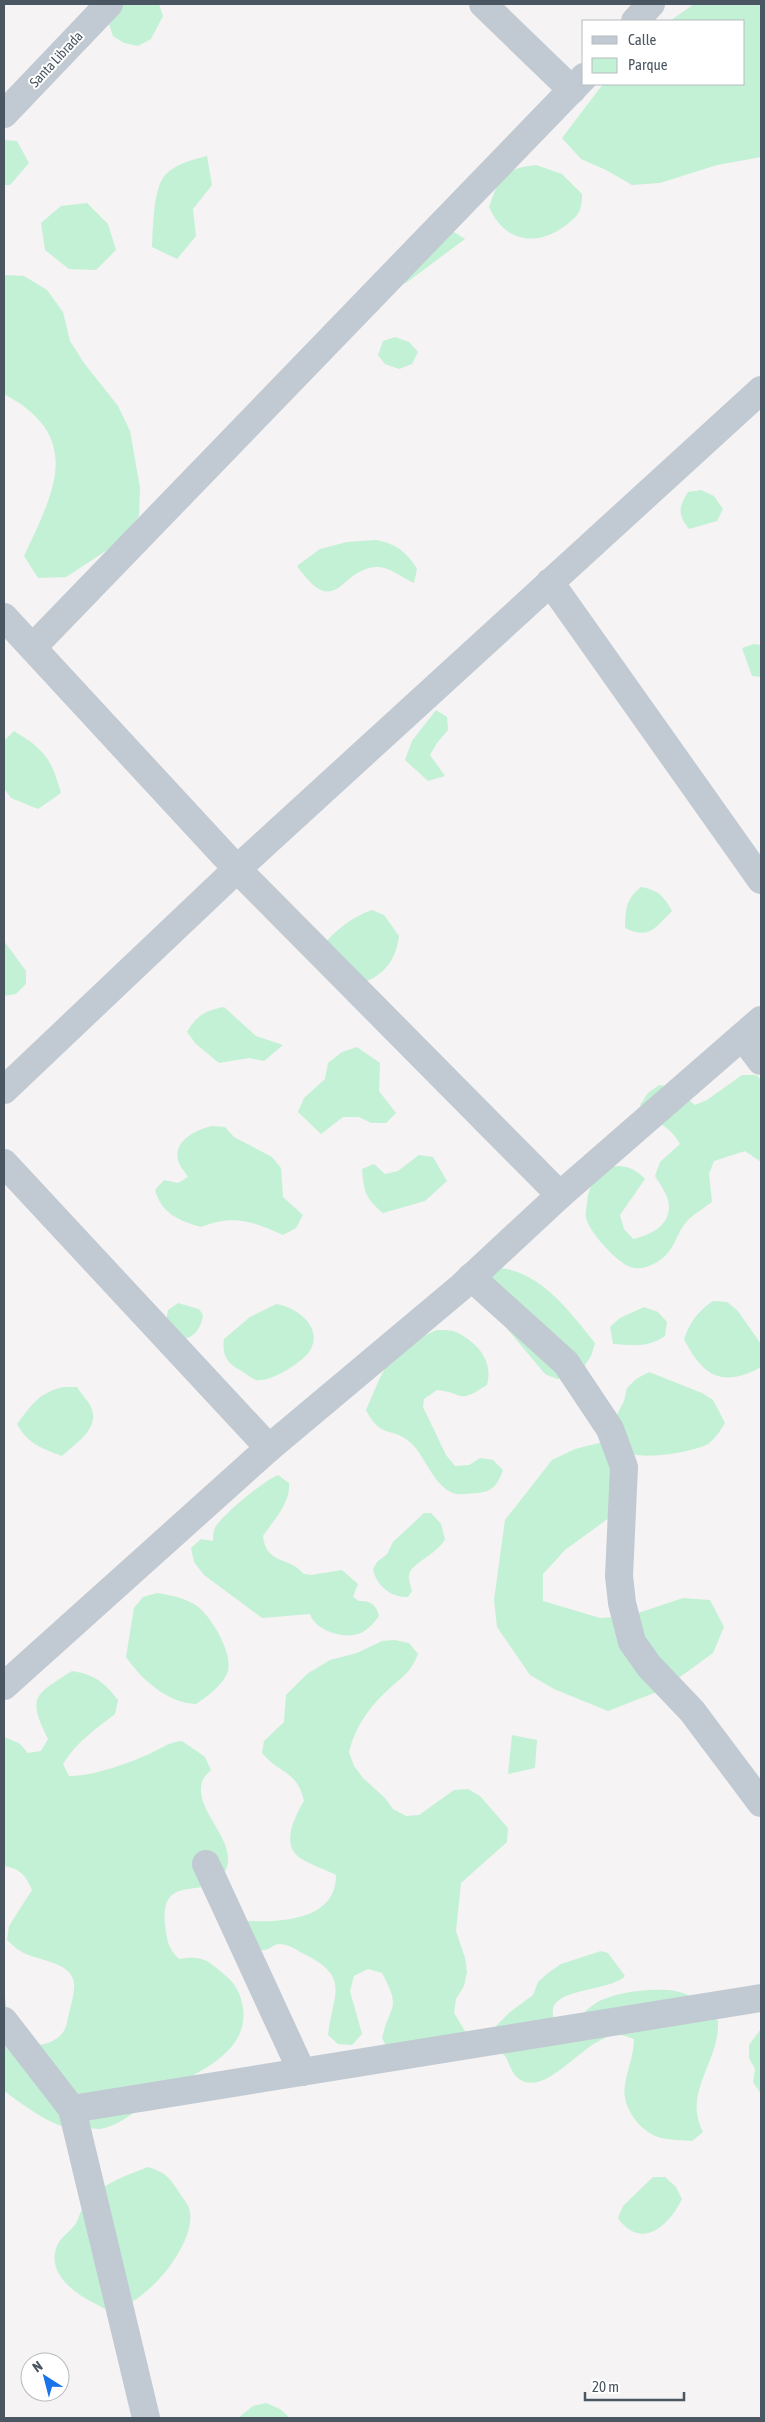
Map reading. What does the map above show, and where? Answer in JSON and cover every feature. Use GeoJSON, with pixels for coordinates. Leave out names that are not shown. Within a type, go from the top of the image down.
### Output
{"type":"FeatureCollection","features":[{"type":"Feature","properties":{"kind":"street","name":"Santa Librada"},"geometry":{"type":"LineString","coordinates":[[4,114],[109,4]]}},
{"type":"Feature","properties":{"kind":"street"},"geometry":{"type":"LineString","coordinates":[[33,648],[578,83],[483,4]]}},
{"type":"Feature","properties":{"kind":"street"},"geometry":{"type":"LineString","coordinates":[[636,20],[651,4]]}},
{"type":"Feature","properties":{"kind":"street"},"geometry":{"type":"LineString","coordinates":[[4,1090],[237,869],[761,390]]}},
{"type":"Feature","properties":{"kind":"street"},"geometry":{"type":"LineString","coordinates":[[550,582],[761,880]]}},
{"type":"Feature","properties":{"kind":"street"},"geometry":{"type":"LineString","coordinates":[[4,617],[237,869],[560,1195]]}},
{"type":"Feature","properties":{"kind":"street"},"geometry":{"type":"LineString","coordinates":[[4,1686],[269,1448],[471,1277],[560,1195],[752,1028],[761,1061]]}},
{"type":"Feature","properties":{"kind":"street"},"geometry":{"type":"LineString","coordinates":[[4,1163],[269,1448]]}},
{"type":"Feature","properties":{"kind":"street"},"geometry":{"type":"LineString","coordinates":[[471,1277],[566,1363],[610,1429],[624,1467],[619,1576],[622,1603],[632,1642],[649,1666],[692,1711],[761,1803]]}},
{"type":"Feature","properties":{"kind":"street"},"geometry":{"type":"LineString","coordinates":[[206,1864],[302,2072]]}},
{"type":"Feature","properties":{"kind":"street"},"geometry":{"type":"LineString","coordinates":[[72,2110],[761,1998]]}},
{"type":"Feature","properties":{"kind":"street"},"geometry":{"type":"LineString","coordinates":[[4,2021],[72,2110],[146,2418]]}},
{"type":"Feature","properties":{"kind":"green space"},"geometry":{"type":"Polygon","coordinates":[[[102,4],[159,4],[163,16],[151,39],[138,46],[124,43],[113,36],[102,4]]]}},
{"type":"Feature","properties":{"kind":"green space"},"geometry":{"type":"Polygon","coordinates":[[[694,4],[761,4],[761,157],[717,165],[660,183],[632,185],[606,170],[581,159],[562,138],[602,85],[745,85],[745,20],[671,20],[694,4]]]}},
{"type":"Feature","properties":{"kind":"green space"},"geometry":{"type":"Polygon","coordinates":[[[4,140],[17,141],[29,163],[10,185],[4,185],[4,140]]]}},
{"type":"Feature","properties":{"kind":"green space"},"geometry":{"type":"Polygon","coordinates":[[[207,156],[212,185],[193,209],[196,236],[177,259],[152,247],[157,193],[163,178],[172,169],[183,163],[207,156]]]}},
{"type":"Feature","properties":{"kind":"green space"},"geometry":{"type":"Polygon","coordinates":[[[536,165],[562,174],[582,194],[582,200],[578,214],[562,228],[540,238],[529,239],[510,233],[502,227],[489,207],[496,188],[504,176],[516,169],[536,165]]]}},
{"type":"Feature","properties":{"kind":"green space"},"geometry":{"type":"Polygon","coordinates":[[[87,203],[108,224],[116,250],[96,270],[69,269],[45,250],[41,223],[61,206],[87,203]]]}},
{"type":"Feature","properties":{"kind":"green space"},"geometry":{"type":"Polygon","coordinates":[[[441,231],[454,232],[465,239],[406,283],[393,287],[441,231]]]}},
{"type":"Feature","properties":{"kind":"green space"},"geometry":{"type":"Polygon","coordinates":[[[4,275],[24,276],[47,290],[63,312],[70,341],[84,363],[118,406],[130,431],[140,488],[139,516],[121,541],[66,577],[38,578],[24,556],[45,509],[56,466],[54,447],[45,428],[29,411],[4,394],[4,275]]]}},
{"type":"Feature","properties":{"kind":"green space"},"geometry":{"type":"Polygon","coordinates":[[[395,337],[409,342],[418,352],[412,364],[399,369],[385,364],[378,355],[383,341],[395,337]]]}},
{"type":"Feature","properties":{"kind":"green space"},"geometry":{"type":"Polygon","coordinates":[[[701,490],[714,496],[723,509],[717,521],[689,529],[681,515],[682,503],[688,492],[701,490]]]}},
{"type":"Feature","properties":{"kind":"green space"},"geometry":{"type":"Polygon","coordinates":[[[376,540],[395,546],[409,558],[417,569],[414,583],[391,570],[376,567],[364,570],[338,588],[330,591],[321,590],[310,582],[297,566],[320,549],[347,542],[376,540]]]}},
{"type":"Feature","properties":{"kind":"green space"},"geometry":{"type":"Polygon","coordinates":[[[754,644],[761,645],[761,677],[752,676],[742,648],[754,644]]]}},
{"type":"Feature","properties":{"kind":"green space"},"geometry":{"type":"Polygon","coordinates":[[[436,710],[447,717],[448,730],[430,755],[445,776],[428,781],[405,760],[412,741],[436,710]]]}},
{"type":"Feature","properties":{"kind":"green space"},"geometry":{"type":"Polygon","coordinates":[[[14,731],[33,744],[45,756],[54,771],[61,793],[38,809],[11,798],[4,788],[4,741],[14,731]]]}},
{"type":"Feature","properties":{"kind":"green space"},"geometry":{"type":"Polygon","coordinates":[[[641,887],[660,894],[672,911],[656,927],[640,933],[625,928],[627,905],[632,896],[641,887]]]}},
{"type":"Feature","properties":{"kind":"green space"},"geometry":{"type":"Polygon","coordinates":[[[372,910],[384,915],[399,936],[393,958],[385,969],[367,981],[323,945],[345,924],[372,910]]]}},
{"type":"Feature","properties":{"kind":"green space"},"geometry":{"type":"Polygon","coordinates":[[[4,941],[26,971],[26,984],[16,994],[4,996],[4,941]]]}},
{"type":"Feature","properties":{"kind":"green space"},"geometry":{"type":"Polygon","coordinates":[[[224,1007],[256,1036],[283,1045],[264,1061],[249,1058],[219,1063],[196,1044],[187,1032],[202,1015],[224,1007]]]}},
{"type":"Feature","properties":{"kind":"green space"},"geometry":{"type":"Polygon","coordinates":[[[357,1047],[380,1063],[379,1091],[396,1113],[386,1123],[371,1123],[359,1117],[343,1117],[321,1134],[298,1112],[304,1098],[325,1079],[328,1063],[342,1052],[357,1047]]]}},
{"type":"Feature","properties":{"kind":"green space"},"geometry":{"type":"Polygon","coordinates":[[[742,1075],[756,1075],[761,1079],[761,1162],[745,1151],[714,1161],[709,1174],[712,1202],[690,1218],[680,1231],[670,1250],[658,1261],[643,1268],[633,1268],[625,1264],[612,1254],[597,1237],[587,1222],[586,1212],[589,1190],[600,1173],[608,1168],[626,1167],[636,1171],[645,1179],[620,1215],[624,1229],[633,1239],[654,1231],[665,1221],[669,1208],[668,1200],[655,1176],[660,1162],[680,1144],[667,1128],[640,1105],[648,1093],[659,1085],[673,1087],[695,1105],[707,1100],[742,1075]]]}},
{"type":"Feature","properties":{"kind":"green space"},"geometry":{"type":"Polygon","coordinates":[[[212,1126],[225,1127],[234,1137],[272,1157],[281,1168],[283,1197],[303,1215],[296,1228],[283,1235],[252,1223],[233,1220],[212,1223],[201,1227],[178,1219],[162,1205],[155,1190],[164,1180],[178,1183],[188,1177],[180,1165],[177,1156],[181,1143],[192,1134],[212,1126]]]}},
{"type":"Feature","properties":{"kind":"green space"},"geometry":{"type":"Polygon","coordinates":[[[419,1155],[433,1157],[447,1181],[425,1201],[383,1213],[372,1203],[366,1194],[362,1169],[374,1164],[385,1174],[398,1171],[419,1155]]]}},
{"type":"Feature","properties":{"kind":"green space"},"geometry":{"type":"Polygon","coordinates":[[[500,1268],[515,1271],[529,1277],[542,1286],[565,1307],[595,1343],[591,1356],[583,1368],[571,1377],[557,1379],[545,1374],[499,1319],[488,1271],[500,1268]]]}},
{"type":"Feature","properties":{"kind":"green space"},"geometry":{"type":"Polygon","coordinates":[[[713,1301],[727,1302],[737,1310],[761,1344],[761,1367],[736,1377],[715,1375],[707,1370],[691,1352],[684,1339],[689,1327],[703,1309],[713,1301]]]}},
{"type":"Feature","properties":{"kind":"green space"},"geometry":{"type":"Polygon","coordinates":[[[178,1303],[199,1309],[203,1315],[197,1331],[187,1338],[178,1337],[165,1328],[168,1310],[178,1303]]]}},
{"type":"Feature","properties":{"kind":"green space"},"geometry":{"type":"Polygon","coordinates":[[[276,1304],[292,1309],[306,1320],[314,1335],[313,1343],[309,1352],[292,1366],[277,1375],[256,1380],[228,1361],[224,1354],[224,1339],[250,1317],[276,1304]]]}},
{"type":"Feature","properties":{"kind":"green space"},"geometry":{"type":"Polygon","coordinates":[[[644,1307],[658,1312],[667,1322],[665,1336],[646,1344],[613,1344],[610,1327],[620,1318],[644,1307]]]}},
{"type":"Feature","properties":{"kind":"green space"},"geometry":{"type":"Polygon","coordinates":[[[437,1330],[454,1331],[464,1336],[477,1347],[486,1360],[489,1376],[487,1385],[465,1396],[437,1390],[424,1399],[423,1407],[446,1455],[455,1466],[469,1465],[480,1458],[493,1460],[503,1470],[497,1483],[487,1491],[457,1494],[449,1491],[437,1480],[411,1443],[405,1438],[382,1429],[366,1410],[381,1375],[388,1364],[407,1347],[437,1330]]]}},
{"type":"Feature","properties":{"kind":"green space"},"geometry":{"type":"Polygon","coordinates":[[[649,1372],[702,1393],[713,1400],[725,1423],[708,1444],[701,1447],[681,1452],[646,1456],[630,1453],[635,1499],[565,1550],[543,1574],[543,1601],[600,1618],[629,1616],[683,1598],[710,1600],[724,1627],[713,1653],[662,1690],[608,1711],[554,1689],[530,1675],[497,1627],[494,1600],[505,1520],[552,1460],[575,1449],[603,1442],[624,1401],[627,1388],[636,1379],[649,1372]]]}},
{"type":"Feature","properties":{"kind":"green space"},"geometry":{"type":"Polygon","coordinates":[[[63,1387],[77,1387],[89,1404],[93,1417],[89,1430],[79,1442],[62,1456],[41,1448],[31,1441],[17,1424],[41,1396],[63,1387]]]}},
{"type":"Feature","properties":{"kind":"green space"},"geometry":{"type":"Polygon","coordinates":[[[278,1475],[289,1483],[289,1490],[281,1511],[263,1536],[265,1545],[273,1556],[298,1568],[304,1574],[311,1575],[342,1570],[358,1584],[353,1597],[359,1601],[366,1601],[372,1604],[377,1609],[379,1616],[361,1633],[344,1635],[330,1632],[317,1625],[310,1614],[262,1618],[204,1575],[194,1562],[191,1548],[201,1539],[213,1541],[213,1533],[221,1520],[254,1491],[278,1475]]]}},
{"type":"Feature","properties":{"kind":"green space"},"geometry":{"type":"Polygon","coordinates":[[[424,1513],[431,1513],[441,1524],[445,1539],[437,1549],[419,1562],[411,1571],[409,1579],[412,1591],[408,1597],[390,1593],[377,1580],[373,1569],[377,1562],[387,1554],[393,1542],[424,1513]]]}},
{"type":"Feature","properties":{"kind":"green space"},"geometry":{"type":"Polygon","coordinates":[[[157,1593],[183,1599],[197,1606],[214,1626],[224,1645],[229,1663],[226,1676],[215,1690],[196,1704],[186,1703],[156,1689],[132,1666],[126,1657],[134,1608],[143,1597],[157,1593]]]}},
{"type":"Feature","properties":{"kind":"green space"},"geometry":{"type":"Polygon","coordinates":[[[395,1640],[409,1643],[418,1654],[407,1672],[377,1701],[365,1716],[355,1733],[349,1752],[354,1766],[393,1809],[406,1816],[419,1815],[454,1790],[468,1789],[480,1796],[508,1828],[507,1842],[461,1883],[456,1931],[465,1958],[467,1972],[464,1986],[456,1999],[454,2013],[468,2036],[389,2051],[382,2038],[393,2001],[392,1994],[382,1973],[368,1969],[354,1976],[350,1991],[362,2034],[352,2045],[338,2044],[328,2035],[336,1987],[334,1979],[328,1970],[319,1962],[283,1944],[277,1944],[263,1950],[250,1949],[247,1921],[275,1921],[304,1916],[317,1910],[327,1902],[334,1890],[336,1875],[300,1858],[294,1852],[290,1838],[297,1814],[304,1801],[301,1791],[292,1778],[268,1760],[262,1753],[264,1741],[284,1722],[286,1695],[307,1674],[330,1660],[357,1653],[382,1641],[395,1640]]]}},
{"type":"Feature","properties":{"kind":"green space"},"geometry":{"type":"Polygon","coordinates":[[[72,1671],[87,1674],[98,1680],[118,1700],[115,1714],[80,1742],[68,1756],[63,1764],[69,1776],[78,1776],[114,1768],[178,1741],[182,1741],[205,1757],[211,1770],[202,1782],[201,1794],[204,1805],[223,1840],[228,1863],[223,1875],[215,1882],[206,1886],[176,1892],[169,1898],[165,1908],[167,1940],[170,1948],[179,1959],[194,1958],[205,1960],[230,1979],[238,1990],[243,2008],[243,2024],[238,2038],[218,2060],[157,2096],[126,2118],[109,2127],[100,2129],[70,2128],[53,2123],[4,2091],[4,1990],[10,2030],[31,2046],[48,2043],[62,2034],[67,2023],[74,1989],[70,1973],[56,1964],[22,1952],[7,1940],[9,1926],[32,1890],[22,1874],[4,1866],[4,1737],[19,1743],[28,1753],[41,1751],[48,1739],[38,1714],[36,1705],[38,1698],[49,1686],[72,1671]]]}},
{"type":"Feature","properties":{"kind":"green space"},"geometry":{"type":"Polygon","coordinates":[[[512,1735],[537,1740],[535,1768],[508,1774],[512,1735]]]}},
{"type":"Feature","properties":{"kind":"green space"},"geometry":{"type":"Polygon","coordinates":[[[601,1951],[608,1953],[625,1976],[608,1985],[564,1997],[557,2002],[553,2009],[555,2025],[567,2027],[596,2003],[615,1995],[654,1990],[677,1991],[691,1996],[718,2021],[714,2050],[703,2077],[697,2104],[698,2117],[703,2132],[692,2141],[665,2139],[653,2135],[633,2117],[624,2093],[634,2039],[619,2035],[606,2037],[593,2044],[555,2074],[531,2083],[516,2077],[505,2056],[493,2046],[491,2031],[510,2012],[533,1995],[538,1982],[548,1973],[561,1964],[601,1951]]]}},
{"type":"Feature","properties":{"kind":"green space"},"geometry":{"type":"Polygon","coordinates":[[[761,2029],[761,2094],[753,2082],[755,2069],[749,2058],[749,2045],[761,2029]]]}},
{"type":"Feature","properties":{"kind":"green space"},"geometry":{"type":"Polygon","coordinates":[[[148,2167],[163,2173],[188,2206],[190,2222],[186,2238],[165,2272],[151,2287],[136,2299],[121,2307],[108,2310],[78,2294],[64,2281],[55,2265],[57,2246],[76,2224],[84,2206],[97,2192],[121,2178],[148,2167]]]}},
{"type":"Feature","properties":{"kind":"green space"},"geometry":{"type":"Polygon","coordinates":[[[653,2177],[665,2177],[676,2187],[682,2199],[670,2218],[662,2226],[645,2234],[636,2233],[627,2228],[618,2218],[623,2206],[653,2177]]]}},
{"type":"Feature","properties":{"kind":"green space"},"geometry":{"type":"Polygon","coordinates":[[[266,2403],[280,2409],[290,2418],[238,2418],[253,2406],[266,2403]]]}}]}
